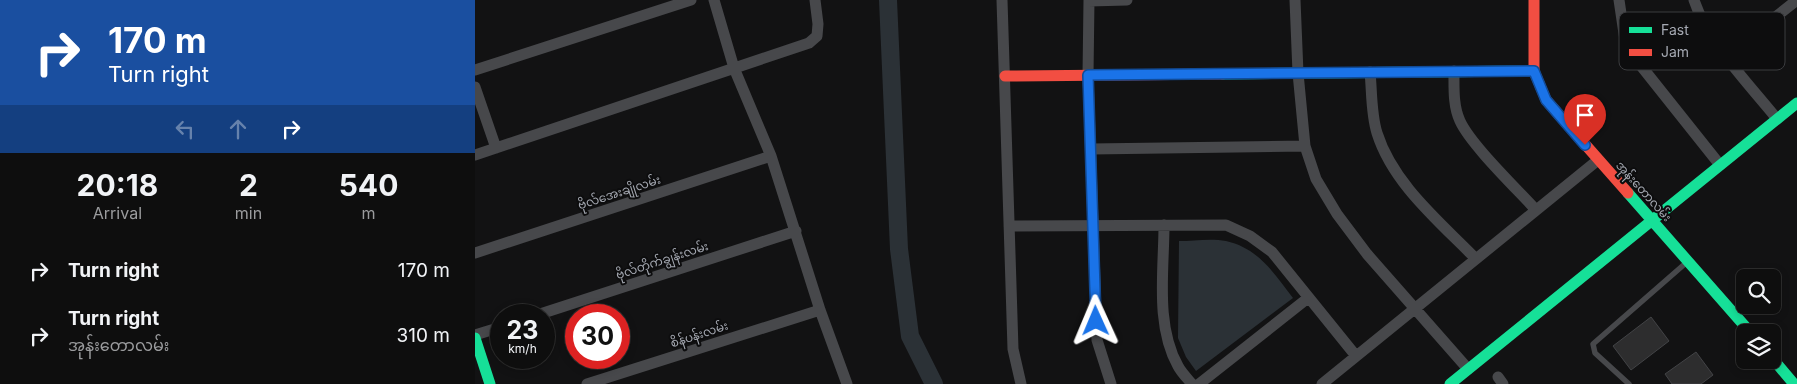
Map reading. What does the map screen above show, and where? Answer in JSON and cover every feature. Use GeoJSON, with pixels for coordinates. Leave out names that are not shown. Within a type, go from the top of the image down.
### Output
{"type":"FeatureCollection","features":[{"type":"Feature","properties":{"kind":"street"},"geometry":{"type":"LineString","coordinates":[[475,70],[691,0]]}},
{"type":"Feature","properties":{"kind":"street"},"geometry":{"type":"LineString","coordinates":[[714,0],[734,68],[771,156],[820,310],[847,384]]}},
{"type":"Feature","properties":{"kind":"street"},"geometry":{"type":"LineString","coordinates":[[475,155],[809,43],[817,36],[818,24],[815,0]]}},
{"type":"Feature","properties":{"kind":"street"},"geometry":{"type":"LineString","coordinates":[[1002,0],[1013,349],[1021,384]]}},
{"type":"Feature","properties":{"kind":"street"},"geometry":{"type":"LineString","coordinates":[[1111,384],[1097,340],[1088,75],[1089,0],[1127,0]]}},
{"type":"Feature","properties":{"kind":"street"},"geometry":{"type":"LineString","coordinates":[[1295,0],[1297,73],[1305,146],[1316,179],[1337,214],[1367,254],[1468,369]]}},
{"type":"Feature","properties":{"kind":"street","name":"အုန်းတောလမ်း"},"geometry":{"type":"LineString","coordinates":[[1535,0],[1534,71],[1546,100],[1743,324]]}},
{"type":"Feature","properties":{"kind":"street"},"geometry":{"type":"LineString","coordinates":[[1694,0],[1698,12]]}},
{"type":"Feature","properties":{"kind":"street"},"geometry":{"type":"LineString","coordinates":[[1782,12],[1797,0]]}},
{"type":"Feature","properties":{"kind":"street"},"geometry":{"type":"LineString","coordinates":[[1644,70],[1721,165]]}},
{"type":"Feature","properties":{"kind":"street"},"geometry":{"type":"LineString","coordinates":[[1737,70],[1777,119]]}},
{"type":"Feature","properties":{"kind":"street"},"geometry":{"type":"LineString","coordinates":[[1454,71],[1455,104],[1460,122],[1477,145],[1536,210]]}},
{"type":"Feature","properties":{"kind":"street"},"geometry":{"type":"LineString","coordinates":[[1005,76],[1534,71]]}},
{"type":"Feature","properties":{"kind":"street"},"geometry":{"type":"LineString","coordinates":[[1371,72],[1377,133],[1391,166],[1413,194],[1476,259]]}},
{"type":"Feature","properties":{"kind":"street"},"geometry":{"type":"LineString","coordinates":[[475,87],[496,148]]}},
{"type":"Feature","properties":{"kind":"street"},"geometry":{"type":"LineString","coordinates":[[1449,384],[1797,103]]}},
{"type":"Feature","properties":{"kind":"street"},"geometry":{"type":"LineString","coordinates":[[1091,149],[1305,146]]}},
{"type":"Feature","properties":{"kind":"street","name":"ဗိုလ်အေးချိုလမ်း"},"geometry":{"type":"LineString","coordinates":[[475,253],[771,156]]}},
{"type":"Feature","properties":{"kind":"street"},"geometry":{"type":"LineString","coordinates":[[1322,384],[1598,160]]}},
{"type":"Feature","properties":{"kind":"street"},"geometry":{"type":"LineString","coordinates":[[1164,225],[1164,314],[1169,344],[1178,366],[1192,384]]}},
{"type":"Feature","properties":{"kind":"street"},"geometry":{"type":"LineString","coordinates":[[1009,226],[1226,225],[1250,236],[1272,252],[1356,356]]}},
{"type":"Feature","properties":{"kind":"street","name":"ဗိုလ်တိုက်ချွန်းလမ်း"},"geometry":{"type":"LineString","coordinates":[[555,309],[795,231]]}},
{"type":"Feature","properties":{"kind":"street"},"geometry":{"type":"LineString","coordinates":[[1199,384],[1308,298]]}},
{"type":"Feature","properties":{"kind":"street","name":"စိန်ပန်းလမ်း"},"geometry":{"type":"LineString","coordinates":[[587,384],[820,310]]}},
{"type":"Feature","properties":{"kind":"street"},"geometry":{"type":"LineString","coordinates":[[490,331],[475,336],[491,384]]}},
{"type":"Feature","properties":{"kind":"street"},"geometry":{"type":"LineString","coordinates":[[1781,369],[1794,384]]}},
{"type":"Feature","properties":{"kind":"lane"},"geometry":{"type":"LineString","coordinates":[[1629,384],[1595,353],[1593,344],[1688,261]]}},
{"type":"Feature","properties":{"kind":"shaded area"},"geometry":{"type":"Polygon","coordinates":[[[1220,240],[1237,244],[1247,249],[1264,263],[1293,298],[1196,371],[1186,357],[1178,338],[1179,241],[1220,240]]]}},
{"type":"Feature","properties":{"kind":"building"},"geometry":{"type":"Polygon","coordinates":[[[1651,317],[1669,341],[1631,370],[1613,346],[1651,317]]]}},
{"type":"Feature","properties":{"kind":"building"},"geometry":{"type":"Polygon","coordinates":[[[1696,352],[1713,375],[1701,384],[1672,384],[1665,374],[1696,352]]]}},
{"type":"Feature","properties":{"kind":"waterway"},"geometry":{"type":"LineString","coordinates":[[888,0],[899,249],[910,336],[934,384]]}},
{"type":"Feature","properties":{"kind":"traffic: fast"},"geometry":{"type":"LineString","coordinates":[[1223,74],[1534,71]]}},
{"type":"Feature","properties":{"kind":"traffic: fast"},"geometry":{"type":"LineString","coordinates":[[1450,384],[1797,103]]}},
{"type":"Feature","properties":{"kind":"traffic: fast"},"geometry":{"type":"LineString","coordinates":[[1628,193],[1743,324]]}},
{"type":"Feature","properties":{"kind":"traffic: fast"},"geometry":{"type":"LineString","coordinates":[[475,338],[490,384]]}},
{"type":"Feature","properties":{"kind":"traffic: fast"},"geometry":{"type":"LineString","coordinates":[[1781,369],[1794,384]]}},
{"type":"Feature","properties":{"kind":"traffic: jam"},"geometry":{"type":"LineString","coordinates":[[1534,0],[1534,71],[1546,100],[1628,193]]}},
{"type":"Feature","properties":{"kind":"traffic: jam"},"geometry":{"type":"LineString","coordinates":[[1005,76],[1223,74]]}},
{"type":"Feature","properties":{"kind":"route"},"geometry":{"type":"LineString","coordinates":[[1096,321],[1088,75],[1534,71],[1546,100],[1585,145]]}}]}
